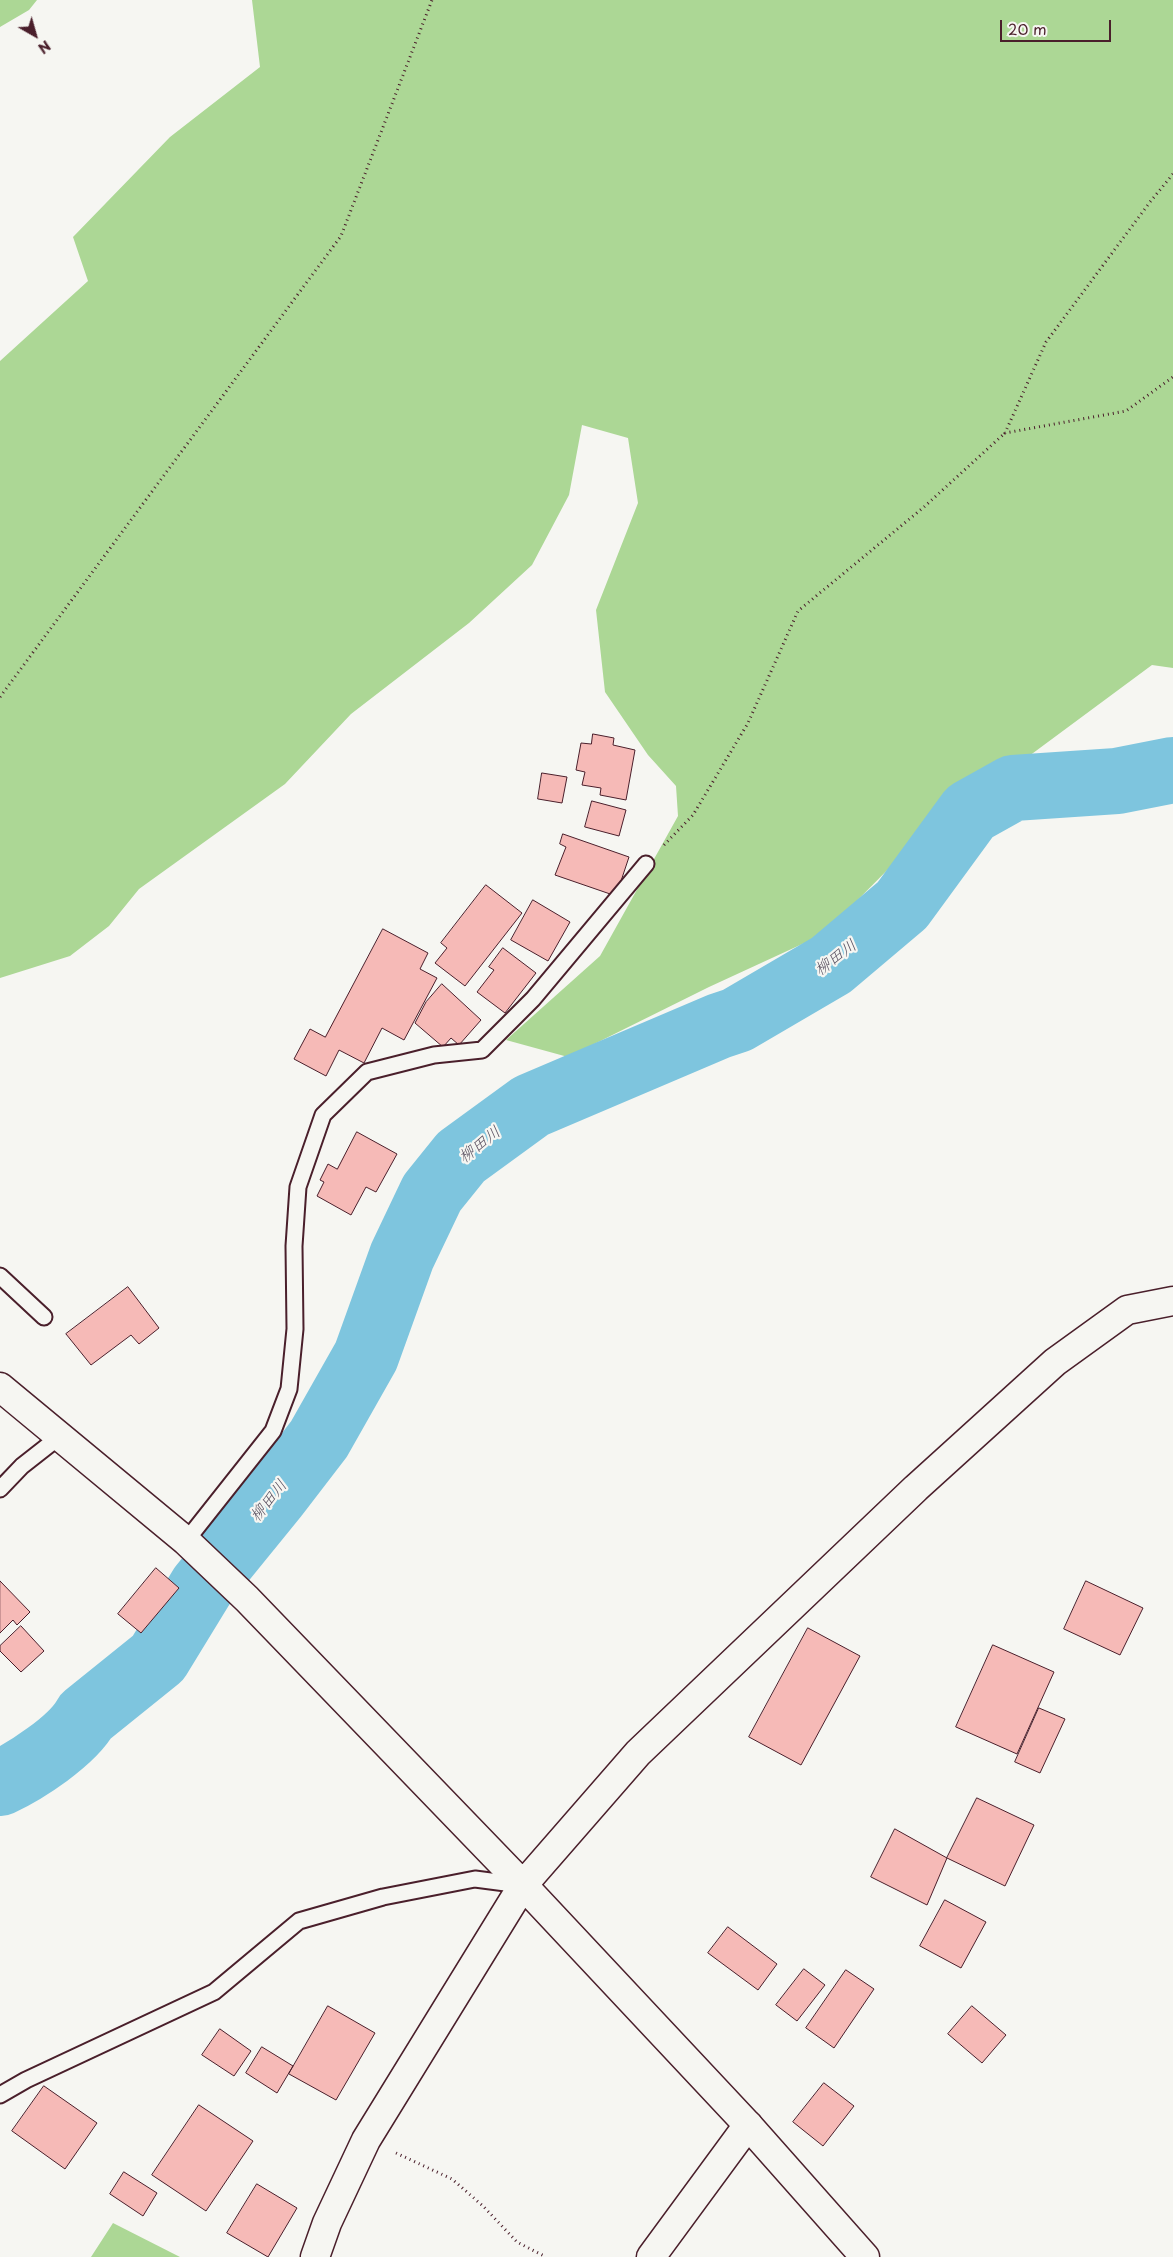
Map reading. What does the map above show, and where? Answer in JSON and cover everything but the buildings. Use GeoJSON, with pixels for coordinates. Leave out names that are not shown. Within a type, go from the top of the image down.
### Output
{"type":"FeatureCollection","features":[{"type":"Feature","properties":{"kind":"street"},"geometry":{"type":"LineString","coordinates":[[315,2257],[327,2223],[366,2140],[523,1885],[638,1753],[916,1488],[1055,1362],[1126,1310],[1173,1301]]}},
{"type":"Feature","properties":{"kind":"street"},"geometry":{"type":"LineString","coordinates":[[0,1387],[195,1548],[247,1599],[523,1885],[748,2125],[865,2257]]}},
{"type":"Feature","properties":{"kind":"street"},"geometry":{"type":"LineString","coordinates":[[651,2257],[748,2125]]}},
{"type":"Feature","properties":{"kind":"lane"},"geometry":{"type":"LineString","coordinates":[[195,1548],[273,1431],[289,1390],[295,1329],[294,1246],[298,1187],[323,1115],[367,1072],[434,1054],[482,1050],[533,999],[646,864]]}},
{"type":"Feature","properties":{"kind":"lane"},"geometry":{"type":"LineString","coordinates":[[0,1276],[44,1317]]}},
{"type":"Feature","properties":{"kind":"lane"},"geometry":{"type":"LineString","coordinates":[[0,1489],[22,1466],[59,1437]]}},
{"type":"Feature","properties":{"kind":"lane"},"geometry":{"type":"LineString","coordinates":[[0,2095],[26,2080],[214,1992],[299,1921],[383,1897],[475,1879],[523,1885]]}},
{"type":"Feature","properties":{"kind":"path"},"geometry":{"type":"LineString","coordinates":[[0,697],[341,236],[432,0]]}},
{"type":"Feature","properties":{"kind":"path"},"geometry":{"type":"LineString","coordinates":[[646,864],[693,815],[748,723],[798,611],[924,507],[1005,433],[1046,342],[1173,174]]}},
{"type":"Feature","properties":{"kind":"path"},"geometry":{"type":"LineString","coordinates":[[1005,433],[1126,410],[1173,377]]}},
{"type":"Feature","properties":{"kind":"path"},"geometry":{"type":"LineString","coordinates":[[366,2140],[452,2180],[483,2206],[517,2242],[546,2257]]}},
{"type":"Feature","properties":{"kind":"green space"},"geometry":{"type":"Polygon","coordinates":[[[0,0],[37,0],[29,10],[0,27],[0,0]]]}},
{"type":"Feature","properties":{"kind":"green space"},"geometry":{"type":"Polygon","coordinates":[[[252,0],[1173,0],[1173,668],[1152,665],[921,836],[824,934],[709,987],[568,1057],[506,1040],[600,956],[678,816],[676,786],[648,755],[605,692],[596,610],[638,503],[628,438],[582,425],[569,495],[532,565],[469,623],[351,714],[285,784],[139,889],[109,926],[70,956],[0,978],[0,361],[88,281],[73,237],[170,137],[260,67],[252,0]]]}},
{"type":"Feature","properties":{"kind":"green space"},"geometry":{"type":"Polygon","coordinates":[[[113,2223],[180,2257],[91,2257],[113,2223]]]}},
{"type":"Feature","properties":{"kind":"waterway","name":"柳田川"},"geometry":{"type":"LineString","coordinates":[[0,1783],[48,1754],[70,1735],[86,1716],[158,1658],[202,1586],[319,1439],[366,1356],[402,1256],[432,1193],[461,1157],[531,1106],[737,1020],[831,965],[902,905],[970,812],[1013,788],[1117,781],[1173,770]]}}]}
